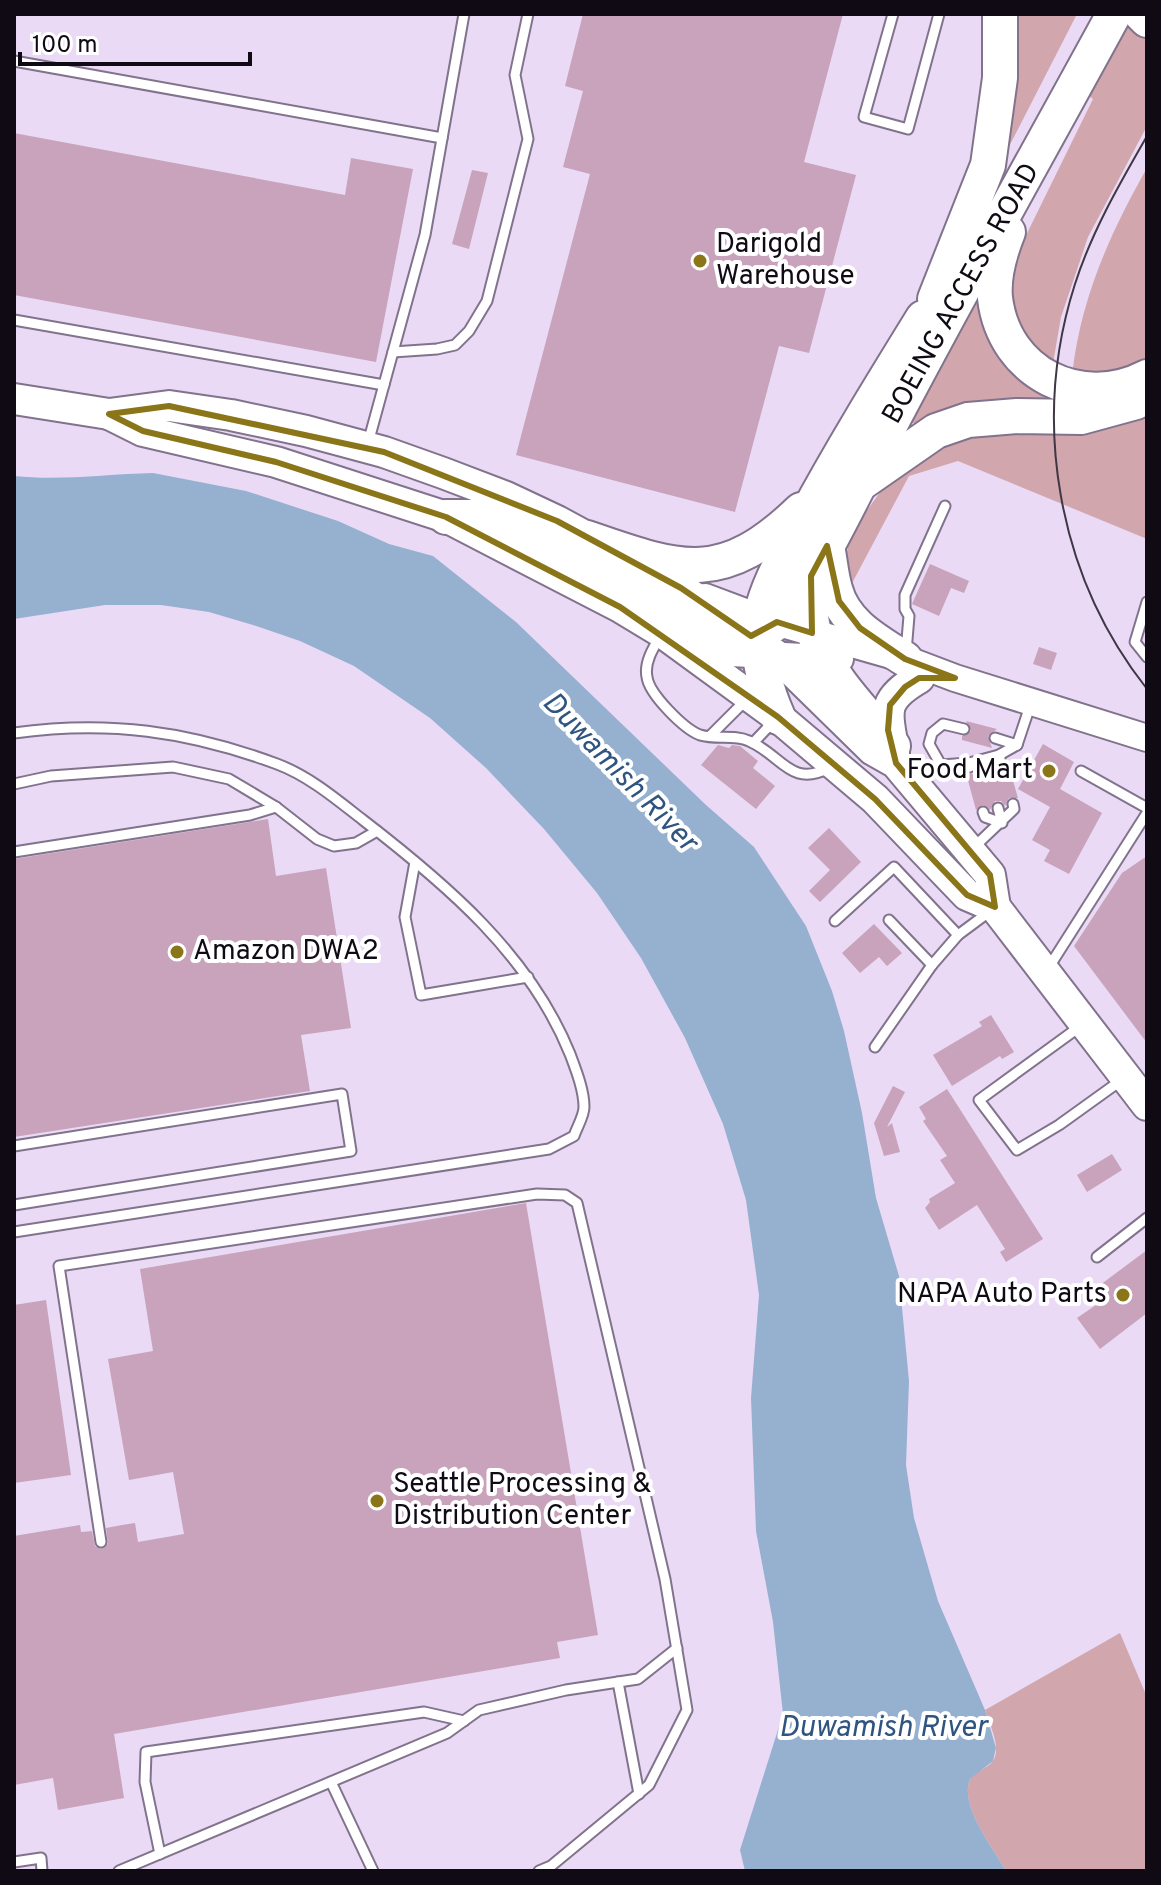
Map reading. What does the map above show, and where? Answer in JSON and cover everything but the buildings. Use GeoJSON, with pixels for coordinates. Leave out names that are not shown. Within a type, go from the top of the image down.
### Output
{"type":"FeatureCollection","features":[{"type":"Feature","properties":{"kind":"highway"},"geometry":{"type":"LineString","coordinates":[[935,299],[988,165],[1000,78],[1000,14]]}},
{"type":"Feature","properties":{"kind":"highway"},"geometry":{"type":"LineString","coordinates":[[1141,14],[1147,20]]}},
{"type":"Feature","properties":{"kind":"highway","name":"BOEING ACCESS ROAD"},"geometry":{"type":"LineString","coordinates":[[818,493],[1098,24]]}},
{"type":"Feature","properties":{"kind":"highway","name":"BOEING ACCESS ROAD"},"geometry":{"type":"LineString","coordinates":[[763,637],[796,600],[811,576],[974,266],[1053,129],[1098,24]]}},
{"type":"Feature","properties":{"kind":"highway"},"geometry":{"type":"LineString","coordinates":[[1053,129],[1003,246],[995,294],[998,314],[1009,340],[1021,357],[1057,384],[1078,390],[1100,391],[1129,387],[1147,377]]}},
{"type":"Feature","properties":{"kind":"highway"},"geometry":{"type":"LineString","coordinates":[[858,485],[936,431],[968,420],[1017,416],[1081,417],[1114,410],[1147,397]]}},
{"type":"Feature","properties":{"kind":"highway"},"geometry":{"type":"LineString","coordinates":[[587,538],[650,560],[681,565],[717,563],[752,550],[772,537],[818,493]]}},
{"type":"Feature","properties":{"kind":"highway"},"geometry":{"type":"LineString","coordinates":[[778,717],[763,674],[763,637],[771,585],[818,493]]}},
{"type":"Feature","properties":{"kind":"highway"},"geometry":{"type":"LineString","coordinates":[[446,517],[489,517],[571,554],[689,618],[713,628],[763,637]]}},
{"type":"Feature","properties":{"kind":"highway"},"geometry":{"type":"LineString","coordinates":[[827,546],[834,588],[843,609],[860,628],[912,669]]}},
{"type":"Feature","properties":{"kind":"highway"},"geometry":{"type":"LineString","coordinates":[[811,576],[810,605],[819,645],[835,675],[894,754]]}},
{"type":"Feature","properties":{"kind":"main road"},"geometry":{"type":"LineString","coordinates":[[14,399],[109,414],[169,406],[231,415],[367,447],[506,497],[681,588],[763,637],[873,750],[894,754]]}},
{"type":"Feature","properties":{"kind":"main road"},"geometry":{"type":"LineString","coordinates":[[109,414],[143,431],[276,462],[446,517],[558,573],[663,633],[778,717],[885,809],[967,895],[995,907]]}},
{"type":"Feature","properties":{"kind":"main road"},"geometry":{"type":"LineString","coordinates":[[912,669],[890,705],[887,720],[894,754],[916,787],[990,875],[995,907],[1013,932],[1147,1105]]}},
{"type":"Feature","properties":{"kind":"street"},"geometry":{"type":"LineString","coordinates":[[663,633],[715,651],[763,637],[819,645],[955,678],[1145,732]]}},
{"type":"Feature","properties":{"kind":"lane"},"geometry":{"type":"LineString","coordinates":[[367,447],[425,235],[464,14]]}},
{"type":"Feature","properties":{"kind":"lane"},"geometry":{"type":"LineString","coordinates":[[393,352],[455,345],[469,331],[487,301],[528,139],[515,75],[528,14]]}},
{"type":"Feature","properties":{"kind":"lane"},"geometry":{"type":"LineString","coordinates":[[893,14],[864,117],[908,129],[939,14]]}},
{"type":"Feature","properties":{"kind":"lane"},"geometry":{"type":"LineString","coordinates":[[14,61],[442,138]]}},
{"type":"Feature","properties":{"kind":"lane"},"geometry":{"type":"LineString","coordinates":[[14,320],[384,385]]}},
{"type":"Feature","properties":{"kind":"lane"},"geometry":{"type":"LineString","coordinates":[[912,669],[905,595],[945,506]]}},
{"type":"Feature","properties":{"kind":"lane"},"geometry":{"type":"LineString","coordinates":[[1147,602],[1135,642],[1147,657]]}},
{"type":"Feature","properties":{"kind":"lane"},"geometry":{"type":"LineString","coordinates":[[663,633],[649,659],[647,677],[652,690],[673,715],[692,731],[745,739],[765,749],[796,774],[804,776],[813,776],[835,765]]}},
{"type":"Feature","properties":{"kind":"lane"},"geometry":{"type":"LineString","coordinates":[[710,736],[750,696]]}},
{"type":"Feature","properties":{"kind":"lane"},"geometry":{"type":"LineString","coordinates":[[916,787],[941,765],[969,765],[1000,757],[1017,745],[1031,701]]}},
{"type":"Feature","properties":{"kind":"lane"},"geometry":{"type":"LineString","coordinates":[[753,743],[778,717]]}},
{"type":"Feature","properties":{"kind":"lane"},"geometry":{"type":"LineString","coordinates":[[941,765],[929,744],[932,733],[943,724],[964,729]]}},
{"type":"Feature","properties":{"kind":"lane"},"geometry":{"type":"LineString","coordinates":[[14,733],[46,729],[141,729],[187,736],[290,770],[311,781],[450,891],[491,932],[528,977],[560,1030],[577,1073],[584,1108],[574,1136],[549,1149],[14,1232]]}},
{"type":"Feature","properties":{"kind":"lane"},"geometry":{"type":"LineString","coordinates":[[995,738],[1017,745]]}},
{"type":"Feature","properties":{"kind":"lane"},"geometry":{"type":"LineString","coordinates":[[14,784],[51,776],[173,767],[229,779],[276,807],[317,839],[334,846],[356,843],[377,831]]}},
{"type":"Feature","properties":{"kind":"lane"},"geometry":{"type":"LineString","coordinates":[[1045,973],[1147,810],[1081,771]]}},
{"type":"Feature","properties":{"kind":"lane"},"geometry":{"type":"LineString","coordinates":[[970,851],[1002,823],[1014,809],[1013,804]]}},
{"type":"Feature","properties":{"kind":"lane"},"geometry":{"type":"LineString","coordinates":[[14,852],[250,815],[276,807]]}},
{"type":"Feature","properties":{"kind":"lane"},"geometry":{"type":"LineString","coordinates":[[998,808],[1002,823]]}},
{"type":"Feature","properties":{"kind":"lane"},"geometry":{"type":"LineString","coordinates":[[983,812],[985,817],[1002,823]]}},
{"type":"Feature","properties":{"kind":"lane"},"geometry":{"type":"LineString","coordinates":[[415,862],[405,917],[421,995],[528,977]]}},
{"type":"Feature","properties":{"kind":"lane"},"geometry":{"type":"LineString","coordinates":[[835,921],[894,867],[958,935]]}},
{"type":"Feature","properties":{"kind":"lane"},"geometry":{"type":"LineString","coordinates":[[875,1047],[932,965],[958,935],[995,907]]}},
{"type":"Feature","properties":{"kind":"lane"},"geometry":{"type":"LineString","coordinates":[[889,920],[932,965]]}},
{"type":"Feature","properties":{"kind":"lane"},"geometry":{"type":"LineString","coordinates":[[1084,1024],[979,1100],[1017,1150],[1059,1125],[1126,1077]]}},
{"type":"Feature","properties":{"kind":"lane"},"geometry":{"type":"LineString","coordinates":[[14,1146],[342,1094],[351,1151],[14,1205]]}},
{"type":"Feature","properties":{"kind":"lane"},"geometry":{"type":"LineString","coordinates":[[101,1542],[59,1266],[537,1194],[565,1195],[577,1203],[665,1579],[687,1710],[649,1785],[551,1866],[539,1871]]}},
{"type":"Feature","properties":{"kind":"lane"},"geometry":{"type":"LineString","coordinates":[[1097,1257],[1147,1218]]}},
{"type":"Feature","properties":{"kind":"lane"},"geometry":{"type":"LineString","coordinates":[[119,1871],[447,1733],[479,1710],[566,1690],[638,1679],[677,1648]]}},
{"type":"Feature","properties":{"kind":"lane"},"geometry":{"type":"LineString","coordinates":[[618,1682],[639,1794]]}},
{"type":"Feature","properties":{"kind":"lane"},"geometry":{"type":"LineString","coordinates":[[160,1854],[145,1782],[146,1752],[424,1712],[464,1721]]}},
{"type":"Feature","properties":{"kind":"lane"},"geometry":{"type":"LineString","coordinates":[[331,1782],[373,1871]]}},
{"type":"Feature","properties":{"kind":"lane"},"geometry":{"type":"LineString","coordinates":[[14,1862],[41,1858],[42,1871]]}},
{"type":"Feature","properties":{"kind":"highlighted area"},"geometry":{"type":"Polygon","coordinates":[[[169,406],[384,452],[557,521],[681,588],[751,636],[777,622],[812,633],[811,576],[827,546],[839,601],[860,628],[905,659],[955,678],[919,678],[905,687],[890,705],[888,730],[896,763],[990,875],[995,907],[967,895],[875,799],[778,717],[620,607],[446,517],[276,462],[143,431],[109,414],[169,406]]]}},
{"type":"Feature","properties":{"kind":"shaded area"},"geometry":{"type":"Polygon","coordinates":[[[1013,14],[1077,14],[998,168],[1013,14]]]}},
{"type":"Feature","properties":{"kind":"shaded area"},"geometry":{"type":"Polygon","coordinates":[[[1128,19],[1147,40],[1147,126],[1088,237],[1061,317],[1052,369],[1020,342],[1005,278],[1093,99],[1088,95],[1128,19]]]}},
{"type":"Feature","properties":{"kind":"shaded area"},"geometry":{"type":"Polygon","coordinates":[[[1147,168],[1147,364],[1125,375],[1072,376],[1089,294],[1109,242],[1147,168]]]}},
{"type":"Feature","properties":{"kind":"shaded area"},"geometry":{"type":"Polygon","coordinates":[[[979,292],[1071,401],[917,424],[908,421],[979,292]]]}},
{"type":"Feature","properties":{"kind":"shaded area"},"geometry":{"type":"Polygon","coordinates":[[[1147,414],[1147,539],[958,461],[909,476],[850,587],[846,556],[850,538],[860,520],[886,484],[950,440],[1022,428],[1096,431],[1147,414]]]}},
{"type":"Feature","properties":{"kind":"shaded area"},"geometry":{"type":"Polygon","coordinates":[[[1120,1633],[1147,1697],[1147,1871],[1006,1871],[979,1826],[969,1801],[970,1779],[995,1757],[994,1736],[985,1710],[1120,1633]]]}},
{"type":"Feature","properties":{"kind":"water","name":"Duwamish River"},"geometry":{"type":"Polygon","coordinates":[[[153,473],[246,491],[338,521],[389,544],[433,556],[516,622],[706,805],[754,847],[806,926],[844,1031],[876,1198],[899,1276],[909,1381],[906,1465],[914,1518],[938,1601],[985,1710],[996,1748],[993,1761],[970,1779],[969,1801],[979,1826],[1006,1871],[745,1871],[740,1850],[783,1714],[773,1622],[756,1531],[751,1398],[759,1295],[746,1200],[723,1124],[685,1038],[641,958],[597,893],[544,829],[486,768],[430,718],[354,666],[300,641],[209,612],[161,605],[105,605],[14,619],[14,476],[66,478],[153,473]]]}},
{"type":"Feature","properties":{"kind":"tram line"},"geometry":{"type":"LineString","coordinates":[[1147,136],[1098,226],[1082,264],[1062,336],[1055,389],[1055,442],[1061,495],[1073,547],[1092,597],[1116,644],[1147,689]]}},
{"type":"Feature","properties":{"kind":"place","name":"Darigold Warehouse"},"geometry":{"type":"Point","coordinates":[700,261]}},
{"type":"Feature","properties":{"kind":"place","name":"Food Mart"},"geometry":{"type":"Point","coordinates":[1049,771]}},
{"type":"Feature","properties":{"kind":"place","name":"Amazon DWA2"},"geometry":{"type":"Point","coordinates":[177,952]}},
{"type":"Feature","properties":{"kind":"place","name":"NAPA Auto Parts"},"geometry":{"type":"Point","coordinates":[1123,1295]}},
{"type":"Feature","properties":{"kind":"place","name":"Seattle Processing & Distribution Center"},"geometry":{"type":"Point","coordinates":[377,1501]}}]}
